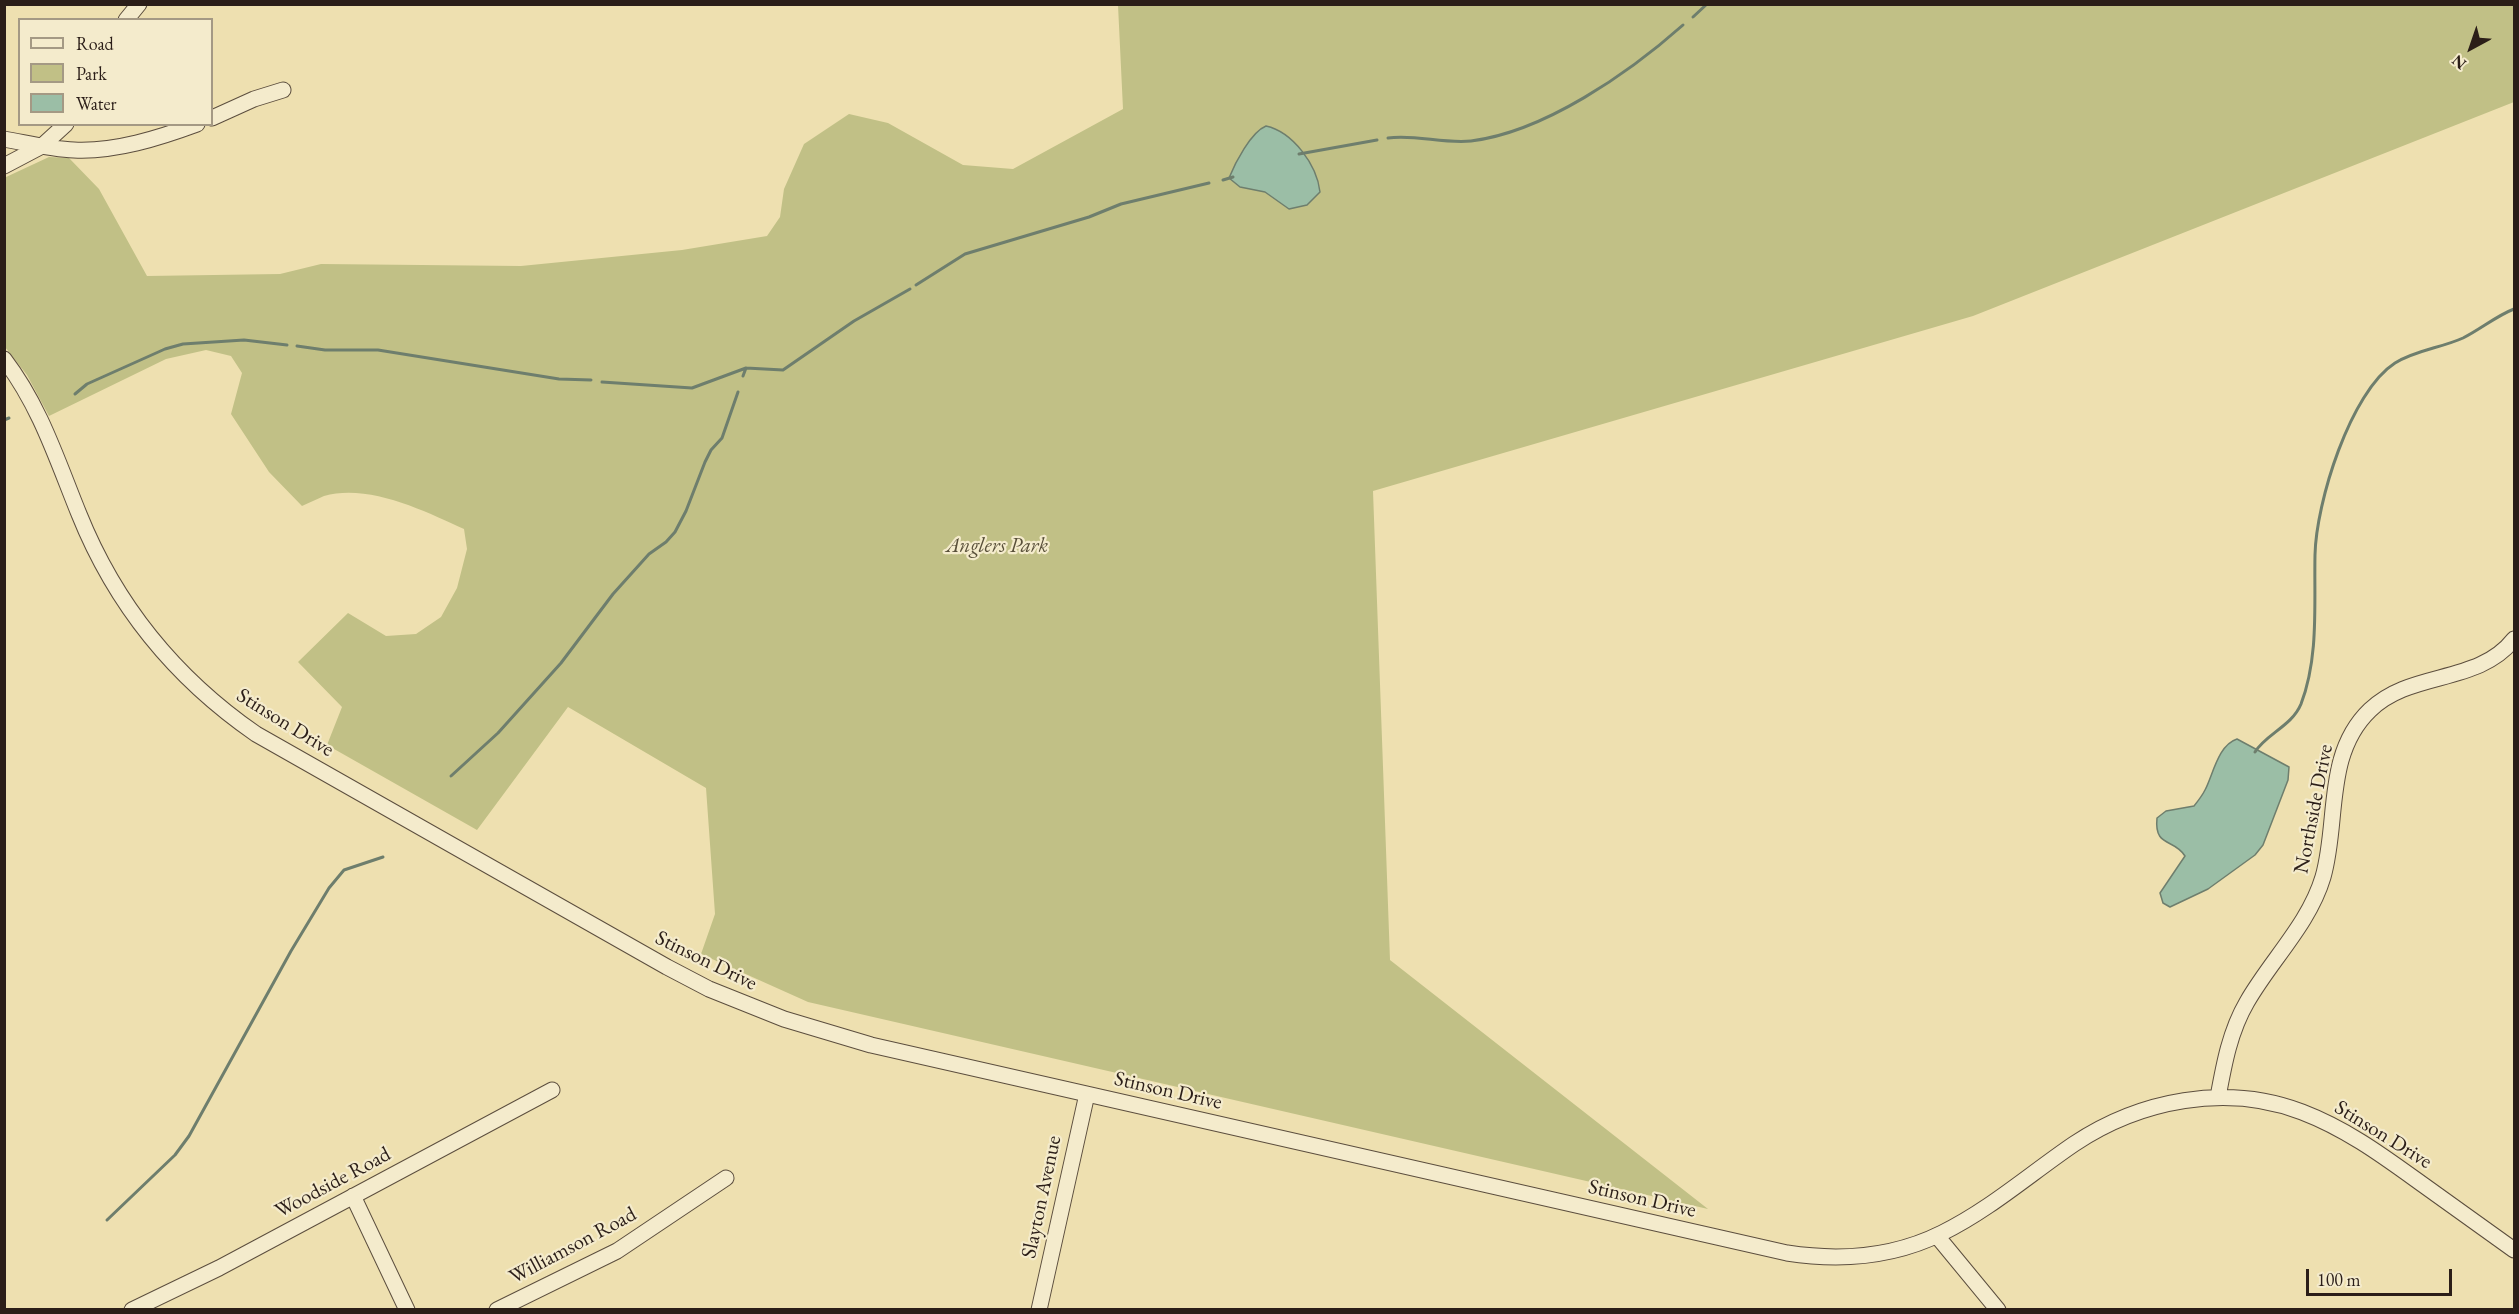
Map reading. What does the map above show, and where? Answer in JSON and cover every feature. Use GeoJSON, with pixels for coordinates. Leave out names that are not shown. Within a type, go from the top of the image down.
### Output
{"type":"FeatureCollection","features":[{"type":"Feature","properties":{"kind":"street"},"geometry":{"type":"LineString","coordinates":[[128,18],[139,4]]}},
{"type":"Feature","properties":{"kind":"street"},"geometry":{"type":"LineString","coordinates":[[213,118],[254,99],[283,90]]}},
{"type":"Feature","properties":{"kind":"street"},"geometry":{"type":"LineString","coordinates":[[4,166],[42,146],[64,126]]}},
{"type":"Feature","properties":{"kind":"street"},"geometry":{"type":"LineString","coordinates":[[4,139],[76,150],[94,149],[162,136],[191,126]]}},
{"type":"Feature","properties":{"kind":"street","name":"Stinson Drive"},"geometry":{"type":"LineString","coordinates":[[4,359],[27,390],[40,415],[92,544],[113,586],[133,617],[172,664],[199,690],[256,734],[667,967],[742,1003],[816,1030],[870,1045],[1805,1256],[1875,1254],[1937,1236],[1993,1202],[2074,1144],[2105,1126],[2145,1109],[2176,1102],[2218,1097],[2255,1100],[2301,1111],[2344,1131],[2514,1250]]}},
{"type":"Feature","properties":{"kind":"street","name":"Northside Drive"},"geometry":{"type":"LineString","coordinates":[[2218,1097],[2230,1039],[2246,1003],[2316,896],[2329,846],[2339,765],[2352,732],[2368,712],[2390,694],[2407,686],[2479,667],[2502,652],[2514,639]]}},
{"type":"Feature","properties":{"kind":"street","name":"Woodside Road"},"geometry":{"type":"LineString","coordinates":[[132,1310],[219,1268],[552,1090]]}},
{"type":"Feature","properties":{"kind":"street","name":"Slayton Avenue"},"geometry":{"type":"LineString","coordinates":[[1039,1310],[1087,1094]]}},
{"type":"Feature","properties":{"kind":"street","name":"Williamson Road"},"geometry":{"type":"LineString","coordinates":[[497,1310],[634,1241],[726,1178]]}},
{"type":"Feature","properties":{"kind":"street"},"geometry":{"type":"LineString","coordinates":[[353,1196],[407,1310]]}},
{"type":"Feature","properties":{"kind":"street"},"geometry":{"type":"LineString","coordinates":[[1937,1236],[1998,1310]]}},
{"type":"Feature","properties":{"kind":"green space","name":"Anglers Park"},"geometry":{"type":"Polygon","coordinates":[[[1118,5],[2514,5],[2514,102],[1973,316],[1373,491],[1390,960],[1708,1209],[808,1002],[701,954],[715,914],[706,788],[568,707],[477,830],[327,745],[342,707],[298,662],[348,613],[386,636],[416,634],[441,617],[457,588],[467,549],[464,529],[414,507],[359,493],[324,496],[302,506],[269,472],[231,414],[242,373],[231,356],[206,350],[166,359],[49,416],[27,375],[5,347],[4,178],[49,157],[69,158],[99,189],[147,276],[280,274],[321,264],[521,266],[682,250],[767,236],[780,217],[784,189],[804,144],[849,114],[888,123],[963,165],[1013,169],[1123,109],[1118,5]]]}},
{"type":"Feature","properties":{"kind":"water"},"geometry":{"type":"Polygon","coordinates":[[[1266,126],[1276,129],[1294,142],[1309,161],[1320,192],[1307,205],[1289,209],[1265,192],[1240,187],[1229,178],[1249,141],[1266,126]]]}},
{"type":"Feature","properties":{"kind":"water"},"geometry":{"type":"Polygon","coordinates":[[[2237,739],[2289,767],[2288,780],[2263,845],[2255,855],[2208,889],[2170,907],[2163,903],[2160,893],[2185,856],[2181,850],[2166,842],[2159,834],[2157,818],[2166,811],[2194,806],[2205,790],[2225,747],[2237,739]]]}},
{"type":"Feature","properties":{"kind":"waterway"},"geometry":{"type":"LineString","coordinates":[[1693,17],[1707,4]]}},
{"type":"Feature","properties":{"kind":"waterway"},"geometry":{"type":"LineString","coordinates":[[1388,138],[1408,137],[1461,142],[1499,135],[1527,126],[1584,98],[1637,62],[1683,25]]}},
{"type":"Feature","properties":{"kind":"waterway"},"geometry":{"type":"LineString","coordinates":[[1299,154],[1377,140]]}},
{"type":"Feature","properties":{"kind":"waterway"},"geometry":{"type":"LineString","coordinates":[[1223,180],[1233,177]]}},
{"type":"Feature","properties":{"kind":"waterway"},"geometry":{"type":"LineString","coordinates":[[916,285],[965,254],[1089,217],[1121,204],[1209,183]]}},
{"type":"Feature","properties":{"kind":"waterway"},"geometry":{"type":"LineString","coordinates":[[602,382],[692,388],[746,368],[783,370],[854,321],[910,289]]}},
{"type":"Feature","properties":{"kind":"waterway"},"geometry":{"type":"LineString","coordinates":[[2255,752],[2297,712],[2307,686],[2313,649],[2315,555],[2322,507],[2338,450],[2364,398],[2379,377],[2395,363],[2411,355],[2463,338],[2514,309]]}},
{"type":"Feature","properties":{"kind":"waterway"},"geometry":{"type":"LineString","coordinates":[[75,394],[87,384],[165,349],[183,344],[244,340],[287,345]]}},
{"type":"Feature","properties":{"kind":"waterway"},"geometry":{"type":"LineString","coordinates":[[297,346],[325,350],[378,350],[559,379],[591,380]]}},
{"type":"Feature","properties":{"kind":"waterway"},"geometry":{"type":"LineString","coordinates":[[743,376],[746,368]]}},
{"type":"Feature","properties":{"kind":"waterway"},"geometry":{"type":"LineString","coordinates":[[451,776],[498,733],[561,663],[613,594],[649,554],[666,542],[675,532],[686,511],[705,462],[711,450],[722,438],[738,392]]}},
{"type":"Feature","properties":{"kind":"waterway"},"geometry":{"type":"LineString","coordinates":[[4,420],[9,418]]}},
{"type":"Feature","properties":{"kind":"waterway"},"geometry":{"type":"LineString","coordinates":[[107,1220],[175,1155],[189,1136],[291,951],[329,888],[344,870],[383,857]]}}]}
